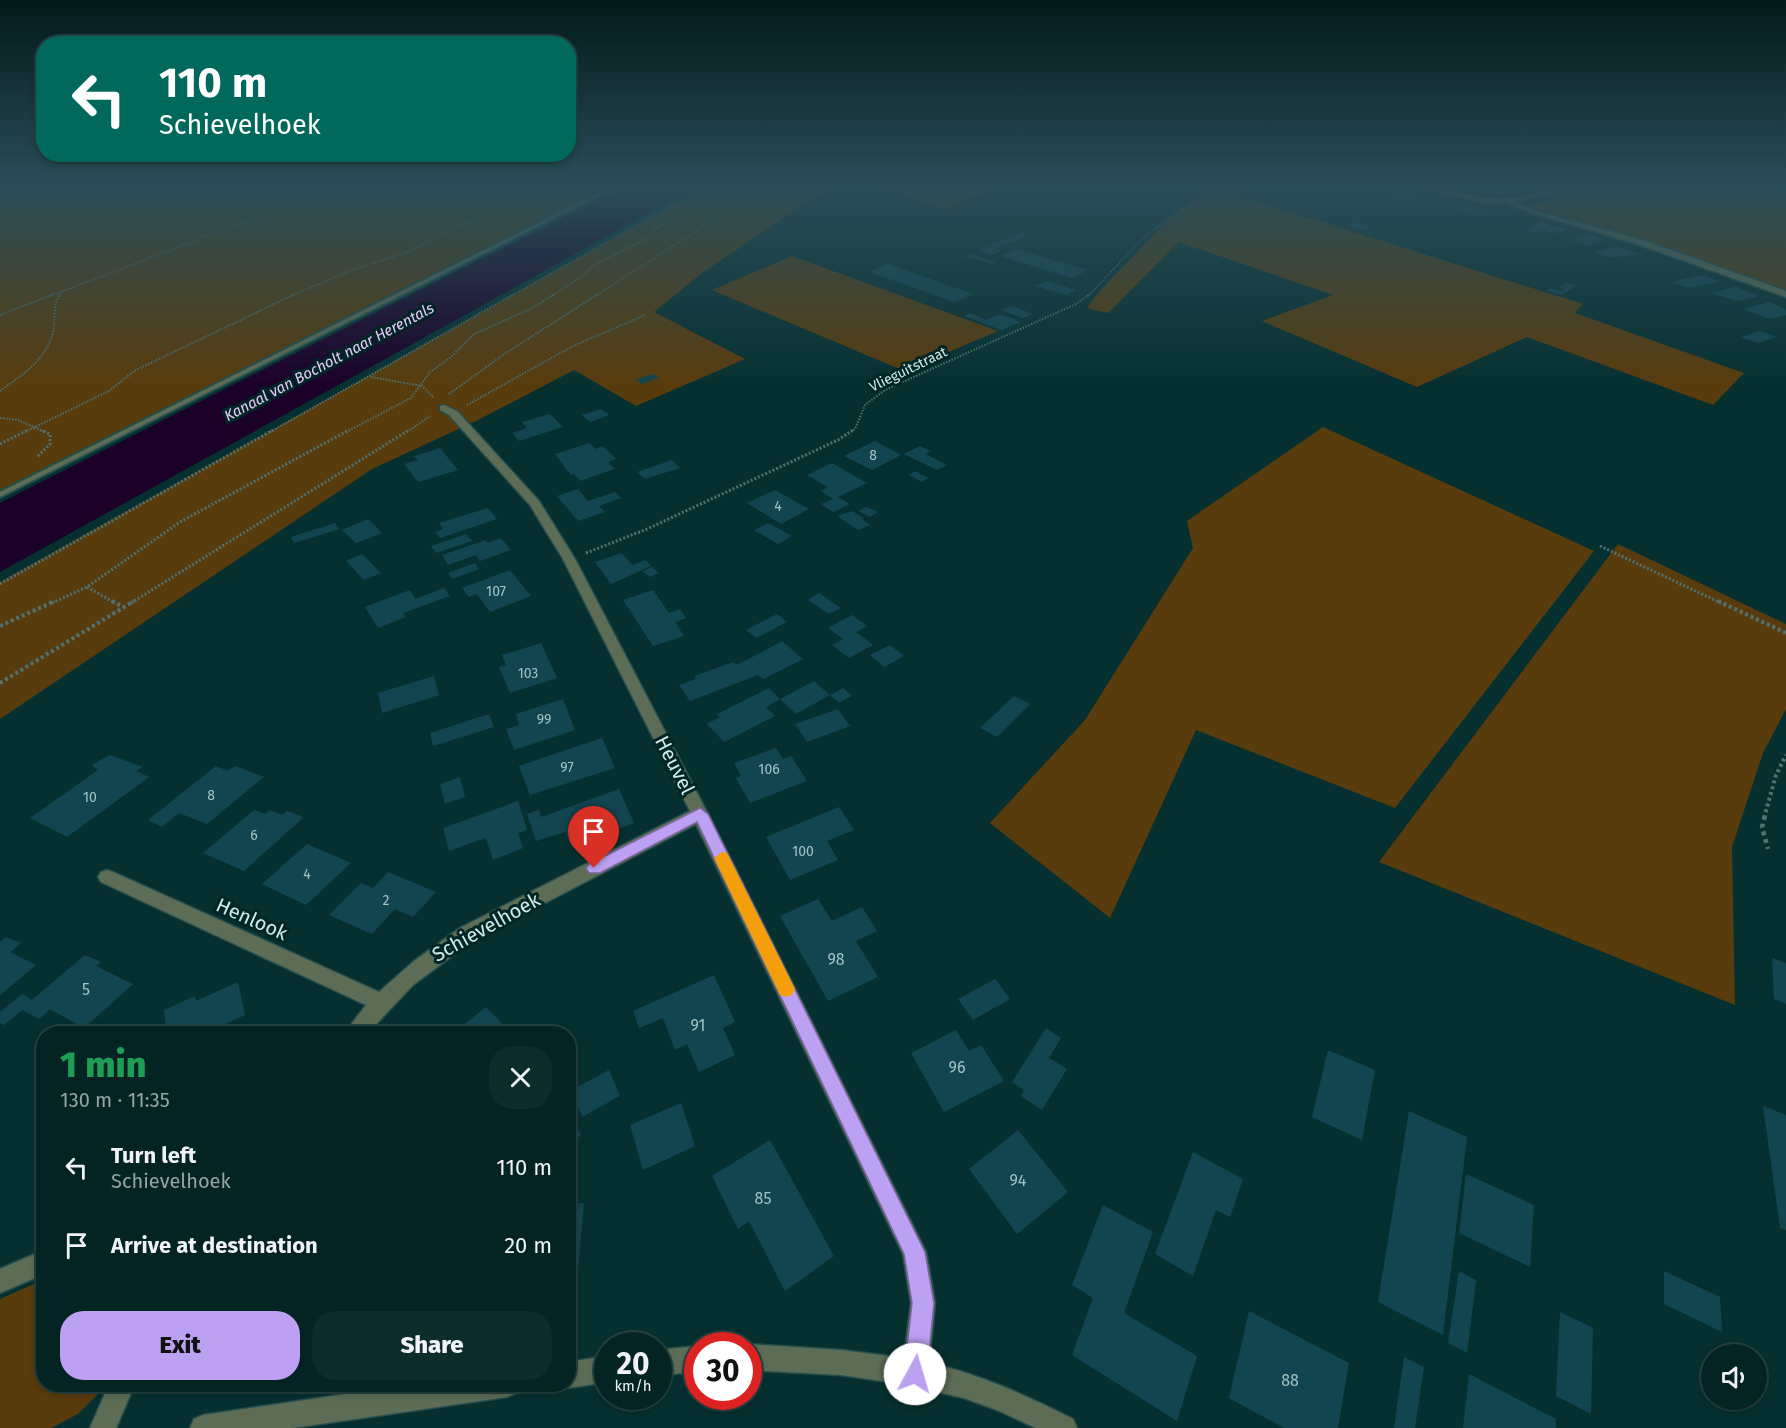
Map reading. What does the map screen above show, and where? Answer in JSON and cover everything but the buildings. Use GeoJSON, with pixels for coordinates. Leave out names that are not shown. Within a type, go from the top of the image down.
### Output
{"type":"FeatureCollection","features":[{"type":"Feature","properties":{"kind":"street"},"geometry":{"type":"LineString","coordinates":[[1673,254],[1786,294]]}},
{"type":"Feature","properties":{"kind":"street","name":"Heuvel"},"geometry":{"type":"LineString","coordinates":[[449,410],[535,503],[569,559],[700,814],[914,1252],[923,1303],[915,1374]]}},
{"type":"Feature","properties":{"kind":"street","name":"Schievelhoek"},"geometry":{"type":"LineString","coordinates":[[360,1026],[380,1002],[431,956],[467,934],[700,814]]}},
{"type":"Feature","properties":{"kind":"street","name":"Henlook"},"geometry":{"type":"LineString","coordinates":[[107,878],[380,1002]]}},
{"type":"Feature","properties":{"kind":"street"},"geometry":{"type":"LineString","coordinates":[[0,1281],[36,1265]]}},
{"type":"Feature","properties":{"kind":"street"},"geometry":{"type":"LineString","coordinates":[[762,1358],[807,1359],[915,1374],[993,1395],[1064,1428]]}},
{"type":"Feature","properties":{"kind":"street"},"geometry":{"type":"LineString","coordinates":[[576,1374],[594,1371]]}},
{"type":"Feature","properties":{"kind":"street"},"geometry":{"type":"LineString","coordinates":[[103,1428],[119,1392]]}},
{"type":"Feature","properties":{"kind":"street"},"geometry":{"type":"LineString","coordinates":[[203,1428],[452,1392]]}},
{"type":"Feature","properties":{"kind":"lane"},"geometry":{"type":"LineString","coordinates":[[0,495],[481,254]]}},
{"type":"Feature","properties":{"kind":"path"},"geometry":{"type":"LineString","coordinates":[[0,315],[161,254]]}},
{"type":"Feature","properties":{"kind":"path"},"geometry":{"type":"LineString","coordinates":[[0,444],[109,391],[134,371],[281,300],[355,269],[403,254]]}},
{"type":"Feature","properties":{"kind":"path"},"geometry":{"type":"LineString","coordinates":[[0,584],[586,254]]}},
{"type":"Feature","properties":{"kind":"path"},"geometry":{"type":"LineString","coordinates":[[0,626],[87,587],[180,522],[276,468],[411,398],[422,386],[430,372],[451,357],[474,334],[533,308],[584,275],[592,266],[617,254]]}},
{"type":"Feature","properties":{"kind":"path"},"geometry":{"type":"LineString","coordinates":[[449,410],[449,394],[466,379],[661,254]]}},
{"type":"Feature","properties":{"kind":"path","name":"Vlieguitstraat"},"geometry":{"type":"LineString","coordinates":[[569,559],[647,529],[838,440],[855,429],[859,412],[867,400],[1076,304],[1092,293],[1129,254]]}},
{"type":"Feature","properties":{"kind":"path"},"geometry":{"type":"LineString","coordinates":[[0,391],[29,370],[45,349],[53,334],[53,311],[61,292]]}},
{"type":"Feature","properties":{"kind":"path"},"geometry":{"type":"LineString","coordinates":[[0,683],[123,606],[449,410],[573,346],[645,315]]}},
{"type":"Feature","properties":{"kind":"path"},"geometry":{"type":"LineString","coordinates":[[369,376],[422,386],[449,410]]}},
{"type":"Feature","properties":{"kind":"path"},"geometry":{"type":"LineString","coordinates":[[0,418],[18,420],[50,434],[50,444],[32,462]]}},
{"type":"Feature","properties":{"kind":"path"},"geometry":{"type":"LineString","coordinates":[[1600,546],[1786,633]]}},
{"type":"Feature","properties":{"kind":"path"},"geometry":{"type":"LineString","coordinates":[[87,587],[123,606]]}},
{"type":"Feature","properties":{"kind":"path"},"geometry":{"type":"LineString","coordinates":[[1768,849],[1762,827],[1776,776],[1786,755]]}},
{"type":"Feature","properties":{"kind":"shaded area"},"geometry":{"type":"Polygon","coordinates":[[[0,254],[474,254],[0,490],[0,254]]]}},
{"type":"Feature","properties":{"kind":"shaded area"},"geometry":{"type":"Polygon","coordinates":[[[587,254],[731,254],[702,273],[654,312],[745,359],[636,406],[574,370],[478,420],[372,469],[0,719],[0,582],[587,254]]]}},
{"type":"Feature","properties":{"kind":"shaded area"},"geometry":{"type":"Polygon","coordinates":[[[1135,254],[1167,254],[1108,313],[1087,308],[1135,254]]]}},
{"type":"Feature","properties":{"kind":"shaded area"},"geometry":{"type":"Polygon","coordinates":[[[1213,254],[1422,254],[1583,304],[1575,313],[1744,373],[1713,405],[1527,337],[1417,387],[1262,321],[1333,295],[1213,254]]]}},
{"type":"Feature","properties":{"kind":"shaded area"},"geometry":{"type":"Polygon","coordinates":[[[1684,254],[1786,254],[1786,290],[1684,254]]]}},
{"type":"Feature","properties":{"kind":"shaded area"},"geometry":{"type":"Polygon","coordinates":[[[792,256],[998,331],[904,371],[712,290],[792,256]]]}},
{"type":"Feature","properties":{"kind":"shaded area"},"geometry":{"type":"Polygon","coordinates":[[[1323,427],[1594,551],[1395,808],[1196,730],[1110,918],[990,823],[1085,720],[1193,548],[1187,521],[1323,427]]]}},
{"type":"Feature","properties":{"kind":"shaded area"},"geometry":{"type":"Polygon","coordinates":[[[1618,544],[1786,624],[1786,709],[1763,753],[1732,847],[1735,1005],[1379,862],[1618,544]]]}},
{"type":"Feature","properties":{"kind":"shaded area"},"geometry":{"type":"Polygon","coordinates":[[[36,1283],[36,1392],[100,1392],[78,1414],[51,1428],[0,1428],[0,1299],[36,1283]]]}},
{"type":"Feature","properties":{"kind":"water","name":"Kanaal van Bocholt naar Herentals"},"geometry":{"type":"Polygon","coordinates":[[[492,254],[576,254],[0,572],[0,503],[492,254]]]}},
{"type":"Feature","properties":{"kind":"slow traffic"},"geometry":{"type":"LineString","coordinates":[[722,858],[786,989]]}},
{"type":"Feature","properties":{"kind":"route"},"geometry":{"type":"LineString","coordinates":[[594,868],[700,814],[914,1252],[923,1303],[915,1374]]}}]}
